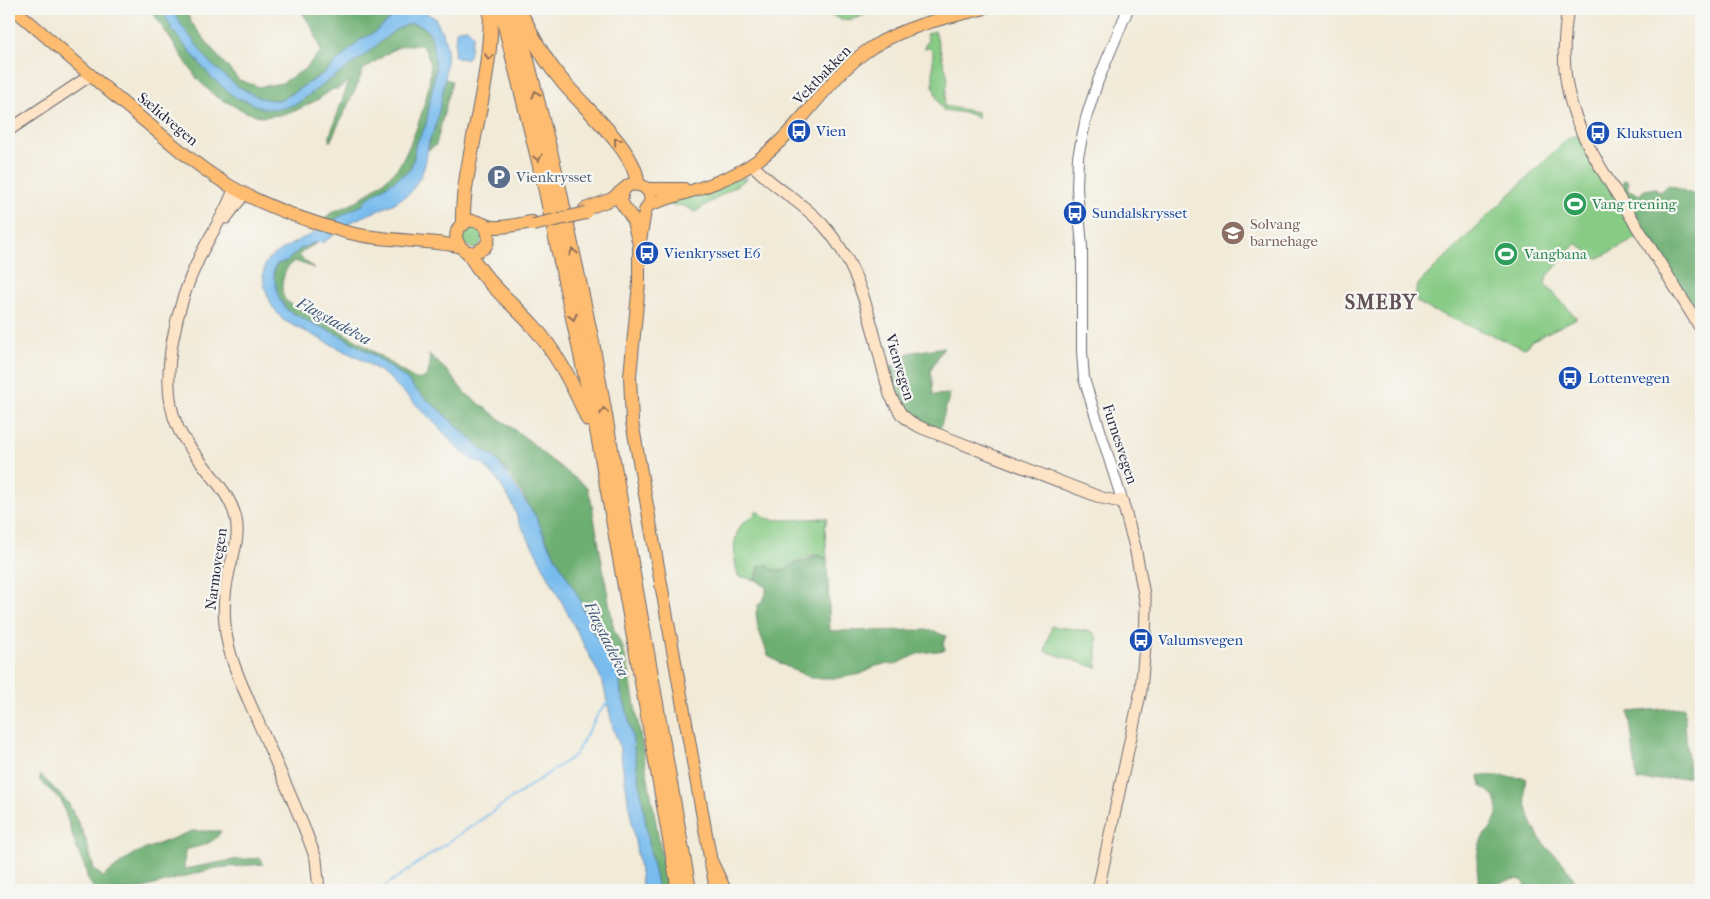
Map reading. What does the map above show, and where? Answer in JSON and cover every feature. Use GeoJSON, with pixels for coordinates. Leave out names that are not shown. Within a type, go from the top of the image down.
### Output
{"type":"FeatureCollection","features":[{"type":"Feature","properties":{"kind":"highway"},"geometry":{"type":"LineString","coordinates":[[460,227],[489,58],[490,9]]}},
{"type":"Feature","properties":{"kind":"highway"},"geometry":{"type":"LineString","coordinates":[[501,9],[544,182],[598,435],[679,890]]}},
{"type":"Feature","properties":{"kind":"highway"},"geometry":{"type":"LineString","coordinates":[[515,9],[526,21],[541,52],[559,77],[624,149],[642,186]]}},
{"type":"Feature","properties":{"kind":"highway"},"geometry":{"type":"LineString","coordinates":[[515,9],[559,188],[592,342],[689,890]]}},
{"type":"Feature","properties":{"kind":"highway"},"geometry":{"type":"LineString","coordinates":[[464,249],[493,287],[533,326],[549,345],[572,383],[589,422],[598,435]]}},
{"type":"Feature","properties":{"kind":"highway"},"geometry":{"type":"LineString","coordinates":[[711,863],[724,890]]}},
{"type":"Feature","properties":{"kind":"main road","name":"Sælidvegen"},"geometry":{"type":"LineString","coordinates":[[14,9],[185,155],[239,191],[280,210],[347,232],[380,238],[427,241]]}},
{"type":"Feature","properties":{"kind":"main road","name":"Vektbakken"},"geometry":{"type":"LineString","coordinates":[[648,208],[734,174],[752,164],[784,138],[842,74],[870,48],[898,34],[925,24],[982,9]]}},
{"type":"Feature","properties":{"kind":"main road"},"geometry":{"type":"LineString","coordinates":[[1568,9],[1564,39],[1564,72],[1579,126],[1612,185],[1701,329]]}},
{"type":"Feature","properties":{"kind":"main road"},"geometry":{"type":"LineString","coordinates":[[9,130],[60,94],[87,72]]}},
{"type":"Feature","properties":{"kind":"main road","name":"Vienvegen"},"geometry":{"type":"LineString","coordinates":[[752,164],[760,173],[800,203],[824,225],[846,256],[866,303],[890,395],[897,409],[906,418],[942,436],[1056,481],[1102,498],[1116,501],[1122,500]]}},
{"type":"Feature","properties":{"kind":"main road"},"geometry":{"type":"LineString","coordinates":[[585,211],[607,202],[629,185],[642,186],[650,196],[639,244],[639,283],[630,376],[632,422],[716,890]]}},
{"type":"Feature","properties":{"kind":"main road","name":"Vektbakken"},"geometry":{"type":"LineString","coordinates":[[642,186],[663,190],[698,188]]}},
{"type":"Feature","properties":{"kind":"main road","name":"Narmovegen"},"geometry":{"type":"LineString","coordinates":[[239,191],[193,272],[181,306],[169,362],[170,403],[181,435],[228,498],[236,515],[237,538],[225,590],[224,606],[227,640],[240,680],[316,859],[320,890]]}},
{"type":"Feature","properties":{"kind":"main road"},"geometry":{"type":"LineString","coordinates":[[623,191],[620,198],[626,211],[632,218],[639,244]]}},
{"type":"Feature","properties":{"kind":"main road"},"geometry":{"type":"LineString","coordinates":[[427,241],[446,237],[460,227],[474,221],[494,227],[532,223],[585,211],[607,209],[637,214],[648,208]]}},
{"type":"Feature","properties":{"kind":"main road"},"geometry":{"type":"LineString","coordinates":[[427,241],[481,251],[488,241],[532,223]]}},
{"type":"Feature","properties":{"kind":"main road"},"geometry":{"type":"LineString","coordinates":[[484,225],[488,233],[488,241]]}},
{"type":"Feature","properties":{"kind":"main road"},"geometry":{"type":"LineString","coordinates":[[460,227],[456,238],[464,249]]}},
{"type":"Feature","properties":{"kind":"main road","name":"Furnesvegen"},"geometry":{"type":"LineString","coordinates":[[1098,890],[1142,690],[1146,639],[1146,605],[1140,566],[1122,500]]}},
{"type":"Feature","properties":{"kind":"street","name":"Furnesvegen"},"geometry":{"type":"LineString","coordinates":[[1122,500],[1084,379],[1082,351],[1082,247],[1077,189],[1078,158],[1086,118],[1098,82],[1128,9]]}},
{"type":"Feature","properties":{"kind":"green space"},"geometry":{"type":"Polygon","coordinates":[[[153,9],[161,9],[174,32],[211,77],[236,98],[261,108],[296,104],[362,57],[395,30],[411,23],[423,26],[431,35],[436,68],[426,125],[415,146],[410,170],[363,205],[329,223],[323,221],[329,214],[355,202],[385,180],[394,172],[406,154],[412,141],[429,86],[430,63],[426,51],[421,45],[406,45],[394,49],[363,70],[330,142],[330,135],[349,81],[338,89],[333,89],[297,110],[262,117],[246,112],[215,96],[198,80],[155,16],[153,9]]]}},
{"type":"Feature","properties":{"kind":"green space"},"geometry":{"type":"Polygon","coordinates":[[[172,9],[186,9],[191,22],[239,80],[260,87],[282,83],[305,69],[321,51],[314,31],[300,9],[357,9],[360,13],[363,13],[369,9],[403,9],[375,32],[360,40],[327,71],[281,100],[272,100],[260,98],[237,86],[211,64],[182,26],[172,9]]]}},
{"type":"Feature","properties":{"kind":"green space"},"geometry":{"type":"Polygon","coordinates":[[[824,9],[875,9],[849,20],[837,18],[824,9]]]}},
{"type":"Feature","properties":{"kind":"green space"},"geometry":{"type":"Polygon","coordinates":[[[935,31],[948,78],[944,106],[977,112],[978,119],[971,114],[943,110],[937,99],[933,85],[933,52],[929,48],[924,48],[928,40],[926,34],[935,31]]]}},
{"type":"Feature","properties":{"kind":"green space"},"geometry":{"type":"Polygon","coordinates":[[[445,79],[452,81],[436,145],[428,150],[431,135],[435,128],[445,79]]]}},
{"type":"Feature","properties":{"kind":"green space"},"geometry":{"type":"Polygon","coordinates":[[[1573,136],[1578,136],[1639,237],[1597,259],[1576,243],[1547,277],[1545,284],[1577,318],[1531,341],[1527,347],[1523,348],[1431,310],[1417,302],[1416,291],[1421,281],[1566,140],[1573,136]]]}},
{"type":"Feature","properties":{"kind":"green space"},"geometry":{"type":"Polygon","coordinates":[[[1701,172],[1701,323],[1620,194],[1623,181],[1625,180],[1629,182],[1627,189],[1640,195],[1644,190],[1656,188],[1659,192],[1669,185],[1695,195],[1701,172]]]}},
{"type":"Feature","properties":{"kind":"green space"},"geometry":{"type":"Polygon","coordinates":[[[739,178],[748,178],[695,212],[684,206],[671,205],[670,202],[739,178]]]}},
{"type":"Feature","properties":{"kind":"green space"},"geometry":{"type":"Polygon","coordinates":[[[472,226],[479,228],[483,234],[480,246],[473,249],[461,241],[463,231],[472,226]]]}},
{"type":"Feature","properties":{"kind":"green space"},"geometry":{"type":"Polygon","coordinates":[[[317,243],[299,256],[314,268],[295,261],[291,263],[285,272],[282,289],[286,301],[361,343],[415,379],[424,378],[427,375],[430,363],[429,354],[448,372],[465,393],[587,487],[591,500],[614,630],[623,648],[629,672],[668,890],[658,890],[632,736],[621,694],[619,673],[591,628],[578,597],[526,501],[497,460],[485,452],[420,394],[405,378],[375,356],[341,336],[287,310],[279,298],[274,268],[278,264],[287,261],[300,249],[317,243]]]}},
{"type":"Feature","properties":{"kind":"green space"},"geometry":{"type":"Polygon","coordinates":[[[944,347],[931,369],[933,395],[950,394],[939,432],[923,426],[900,409],[885,368],[891,365],[897,367],[902,365],[908,353],[944,347]]]}},
{"type":"Feature","properties":{"kind":"green space"},"geometry":{"type":"Polygon","coordinates":[[[756,511],[771,519],[827,518],[825,528],[827,559],[819,555],[811,556],[796,562],[785,570],[773,570],[768,565],[759,566],[755,580],[738,576],[735,563],[736,536],[742,524],[752,517],[756,511]]]}},
{"type":"Feature","properties":{"kind":"green space"},"geometry":{"type":"Polygon","coordinates":[[[819,555],[827,559],[830,631],[931,630],[946,636],[943,644],[945,650],[920,653],[894,665],[876,666],[861,674],[839,678],[811,678],[781,664],[768,655],[758,628],[756,613],[758,605],[766,594],[766,587],[756,580],[760,566],[768,565],[773,570],[785,571],[792,565],[819,555]]]}},
{"type":"Feature","properties":{"kind":"green space"},"geometry":{"type":"Polygon","coordinates":[[[1052,626],[1093,632],[1097,638],[1097,668],[1045,651],[1052,626]]]}},
{"type":"Feature","properties":{"kind":"green space"},"geometry":{"type":"Polygon","coordinates":[[[1684,707],[1689,777],[1637,781],[1629,712],[1684,707]]]}},
{"type":"Feature","properties":{"kind":"green space"},"geometry":{"type":"Polygon","coordinates":[[[41,775],[69,804],[85,837],[94,869],[103,877],[133,854],[192,831],[221,831],[210,842],[185,850],[184,869],[233,860],[261,858],[263,864],[216,868],[136,890],[95,890],[87,878],[86,870],[61,800],[39,780],[41,775]]]}},
{"type":"Feature","properties":{"kind":"green space"},"geometry":{"type":"Polygon","coordinates":[[[1480,775],[1526,778],[1526,802],[1534,828],[1544,844],[1564,864],[1581,890],[1527,890],[1525,884],[1517,879],[1481,886],[1477,868],[1479,847],[1496,817],[1497,803],[1492,795],[1481,786],[1480,775]]]}},
{"type":"Feature","properties":{"kind":"water"},"geometry":{"type":"Polygon","coordinates":[[[161,9],[172,9],[182,26],[211,64],[237,86],[260,98],[272,100],[282,100],[327,71],[360,40],[375,32],[403,9],[421,10],[435,18],[444,36],[447,48],[445,79],[435,128],[429,141],[421,176],[410,193],[393,204],[353,221],[324,242],[313,243],[300,249],[287,261],[277,264],[274,268],[274,277],[279,298],[287,310],[341,336],[375,356],[405,378],[420,394],[485,452],[493,456],[536,517],[546,540],[579,598],[584,612],[588,616],[591,628],[619,674],[621,694],[632,736],[658,890],[643,890],[619,744],[613,728],[603,682],[519,522],[512,503],[497,479],[482,463],[473,460],[459,450],[436,424],[388,377],[366,362],[283,320],[272,306],[265,288],[263,275],[268,259],[351,210],[363,205],[364,201],[410,170],[415,146],[426,125],[436,68],[431,35],[423,26],[411,23],[395,30],[362,57],[296,104],[279,109],[261,108],[236,98],[211,77],[174,32],[161,9]]]}},
{"type":"Feature","properties":{"kind":"water"},"geometry":{"type":"Polygon","coordinates":[[[467,28],[473,34],[469,56],[466,59],[457,58],[454,55],[456,32],[458,29],[467,28]]]}},
{"type":"Feature","properties":{"kind":"waterway"},"geometry":{"type":"LineString","coordinates":[[379,890],[575,755],[598,714],[609,701]]}},
{"type":"Feature","properties":{"kind":"place","name":"Vien"},"geometry":{"type":"Point","coordinates":[799,131]}},
{"type":"Feature","properties":{"kind":"place","name":"Klukstuen"},"geometry":{"type":"Point","coordinates":[1598,133]}},
{"type":"Feature","properties":{"kind":"place","name":"Vienkrysset"},"geometry":{"type":"Point","coordinates":[499,177]}},
{"type":"Feature","properties":{"kind":"place","name":"Vang trening"},"geometry":{"type":"Point","coordinates":[1575,204]}},
{"type":"Feature","properties":{"kind":"place","name":"Sundalskrysset"},"geometry":{"type":"Point","coordinates":[1075,213]}},
{"type":"Feature","properties":{"kind":"place","name":"Solvang barnehage"},"geometry":{"type":"Point","coordinates":[1233,233]}},
{"type":"Feature","properties":{"kind":"place","name":"Vienkrysset E6"},"geometry":{"type":"Point","coordinates":[647,253]}},
{"type":"Feature","properties":{"kind":"place","name":"Vangbana"},"geometry":{"type":"Point","coordinates":[1506,254]}},
{"type":"Feature","properties":{"kind":"place","name":"Lottenvegen"},"geometry":{"type":"Point","coordinates":[1570,378]}},
{"type":"Feature","properties":{"kind":"place","name":"Valumsvegen"},"geometry":{"type":"Point","coordinates":[1141,640]}},
{"type":"Feature","properties":{"kind":"district","name":"SMEBY"},"geometry":{"type":"Point","coordinates":[1381,302]}},
{"type":"Feature","properties":{"kind":"water label","name":"Flagstadelva"},"geometry":{"type":"Point","coordinates":[334,321]}},
{"type":"Feature","properties":{"kind":"water label","name":"Flagstadelva"},"geometry":{"type":"Point","coordinates":[607,639]}}]}
